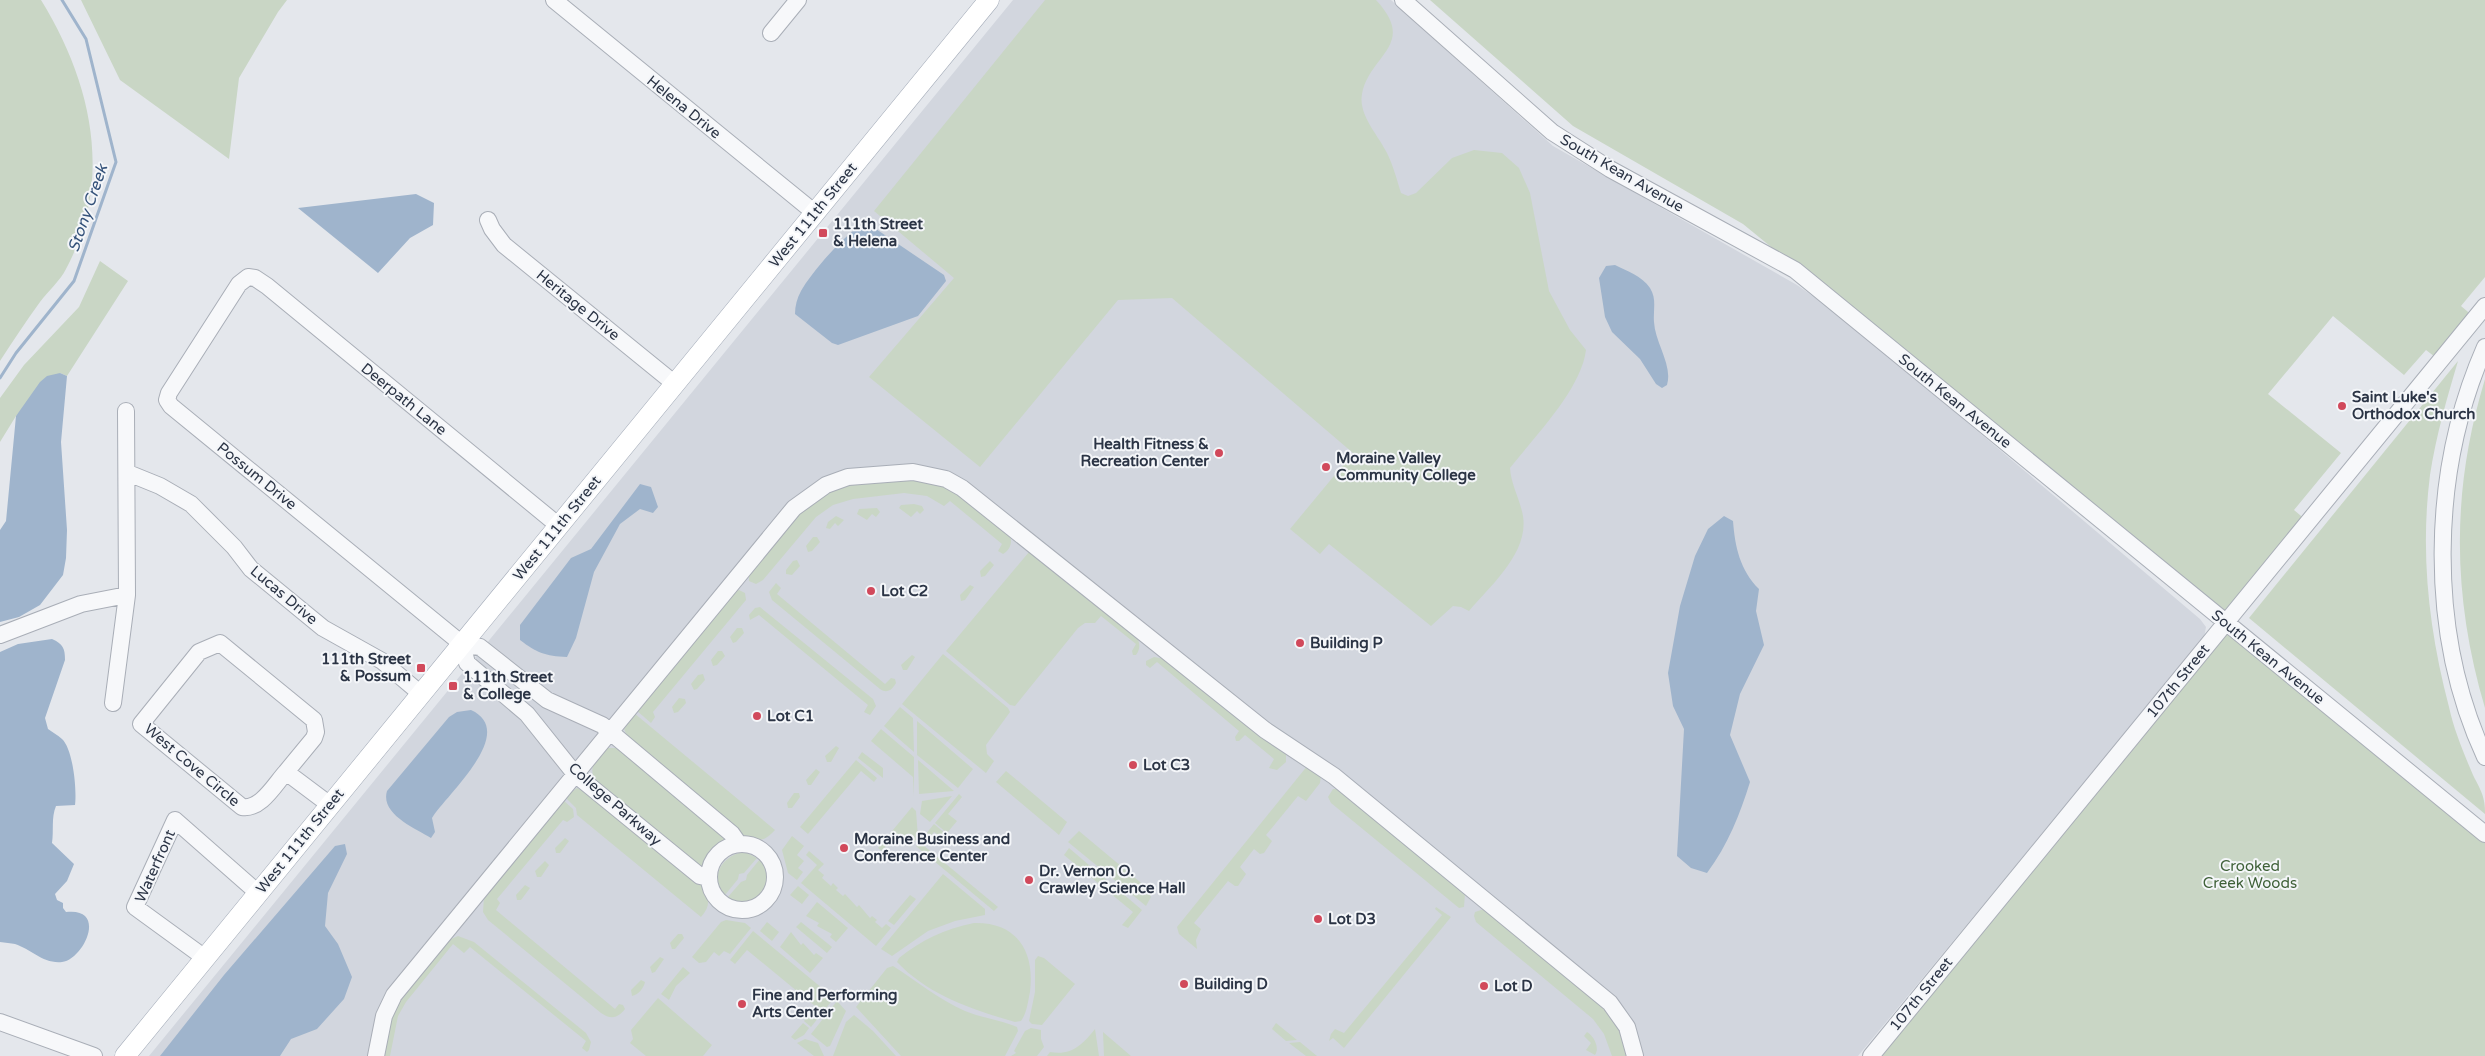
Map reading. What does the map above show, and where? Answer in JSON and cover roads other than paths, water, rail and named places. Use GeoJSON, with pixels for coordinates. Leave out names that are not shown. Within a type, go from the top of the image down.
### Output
{"type":"FeatureCollection","features":[{"type":"Feature","properties":{"kind":"main road","name":"West 111th Street"},"geometry":{"type":"LineString","coordinates":[[124,1056],[989,0]]}},
{"type":"Feature","properties":{"kind":"street","name":"Helena Drive"},"geometry":{"type":"LineString","coordinates":[[554,0],[815,213]]}},
{"type":"Feature","properties":{"kind":"street"},"geometry":{"type":"LineString","coordinates":[[771,34],[798,0]]}},
{"type":"Feature","properties":{"kind":"street","name":"South Kean Avenue"},"geometry":{"type":"LineString","coordinates":[[1404,0],[1552,132],[1610,169],[1795,270],[2485,834]]}},
{"type":"Feature","properties":{"kind":"street","name":"Heritage Drive"},"geometry":{"type":"LineString","coordinates":[[488,220],[504,245],[675,384]]}},
{"type":"Feature","properties":{"kind":"street","name":"Deerpath Lane"},"geometry":{"type":"LineString","coordinates":[[248,277],[255,278],[267,286],[559,526]]}},
{"type":"Feature","properties":{"kind":"street","name":"Possum Drive"},"geometry":{"type":"LineString","coordinates":[[248,277],[234,292],[174,384],[167,400],[462,644]]}},
{"type":"Feature","properties":{"kind":"street","name":"107th Street"},"geometry":{"type":"LineString","coordinates":[[1871,1056],[2485,306]]}},
{"type":"Feature","properties":{"kind":"street"},"geometry":{"type":"LineString","coordinates":[[2485,347],[2477,365],[2455,439],[2442,524],[2443,592],[2457,675],[2474,733],[2485,757]]}},
{"type":"Feature","properties":{"kind":"street"},"geometry":{"type":"LineString","coordinates":[[113,703],[128,595],[126,411]]}},
{"type":"Feature","properties":{"kind":"street"},"geometry":{"type":"LineString","coordinates":[[376,1056],[384,1016],[394,995],[772,535],[808,496],[826,485],[848,477],[913,472],[946,479],[976,498],[1032,545],[1265,730],[1334,776],[1592,987],[1620,1015],[1627,1027],[1635,1056]]}},
{"type":"Feature","properties":{"kind":"street","name":"Lucas Drive"},"geometry":{"type":"LineString","coordinates":[[128,473],[160,486],[191,504],[258,575],[323,628],[382,661],[421,694]]}},
{"type":"Feature","properties":{"kind":"street"},"geometry":{"type":"LineString","coordinates":[[0,635],[80,604],[128,595]]}},
{"type":"Feature","properties":{"kind":"street","name":"West Cove Circle"},"geometry":{"type":"LineString","coordinates":[[220,643],[314,720],[316,732],[314,738],[286,772],[254,807],[242,807],[141,724],[199,652],[220,643]]}},
{"type":"Feature","properties":{"kind":"street"},"geometry":{"type":"LineString","coordinates":[[462,644],[480,647],[547,700],[602,725],[732,834],[739,844]]}},
{"type":"Feature","properties":{"kind":"street","name":"College Parkway"},"geometry":{"type":"LineString","coordinates":[[462,644],[467,663],[527,714],[575,774],[700,876],[709,878]]}},
{"type":"Feature","properties":{"kind":"street"},"geometry":{"type":"LineString","coordinates":[[286,772],[330,805]]}},
{"type":"Feature","properties":{"kind":"street","name":"Waterfront"},"geometry":{"type":"LineString","coordinates":[[205,958],[135,907],[175,820],[258,893]]}},
{"type":"Feature","properties":{"kind":"street"},"geometry":{"type":"LineString","coordinates":[[739,844],[756,846],[764,851],[774,866],[775,883],[768,899],[759,906],[748,910],[731,908],[720,902],[714,895],[709,878],[710,868],[721,851],[739,844]]}},
{"type":"Feature","properties":{"kind":"street"},"geometry":{"type":"LineString","coordinates":[[0,1022],[94,1056]]}},
{"type":"Feature","properties":{"kind":"water"},"geometry":{"type":"Polygon","coordinates":[[[416,194],[434,203],[433,225],[410,238],[378,273],[298,208],[416,194]]]}},
{"type":"Feature","properties":{"kind":"water"},"geometry":{"type":"Polygon","coordinates":[[[864,224],[873,227],[944,275],[946,281],[918,316],[838,345],[832,343],[795,314],[796,305],[801,291],[821,264],[848,235],[864,224]]]}},
{"type":"Feature","properties":{"kind":"water"},"geometry":{"type":"Polygon","coordinates":[[[1615,265],[1639,277],[1652,292],[1655,330],[1668,370],[1667,385],[1662,388],[1656,384],[1640,359],[1612,332],[1605,317],[1599,278],[1606,266],[1615,265]]]}},
{"type":"Feature","properties":{"kind":"water"},"geometry":{"type":"Polygon","coordinates":[[[60,373],[67,376],[61,442],[67,530],[63,575],[40,605],[19,617],[0,622],[0,530],[6,521],[16,416],[40,382],[47,376],[60,373]]]}},
{"type":"Feature","properties":{"kind":"water"},"geometry":{"type":"Polygon","coordinates":[[[640,484],[651,487],[658,507],[653,513],[640,509],[620,524],[594,572],[576,638],[567,657],[553,656],[531,648],[520,640],[520,625],[571,558],[591,549],[640,484]]]}},
{"type":"Feature","properties":{"kind":"water"},"geometry":{"type":"Polygon","coordinates":[[[1724,516],[1733,521],[1735,540],[1743,566],[1759,589],[1756,611],[1764,645],[1740,694],[1730,735],[1750,782],[1733,829],[1707,873],[1691,868],[1677,856],[1684,729],[1673,706],[1668,673],[1680,606],[1695,556],[1708,529],[1724,516]]]}},
{"type":"Feature","properties":{"kind":"water"},"geometry":{"type":"Polygon","coordinates":[[[52,639],[63,647],[65,660],[45,718],[48,729],[66,744],[75,780],[75,805],[56,806],[54,811],[52,843],[74,864],[67,881],[55,894],[57,900],[63,903],[63,908],[66,912],[79,913],[86,917],[89,925],[84,944],[70,959],[62,962],[49,961],[21,946],[0,942],[0,652],[18,644],[52,639]]]}},
{"type":"Feature","properties":{"kind":"water"},"geometry":{"type":"Polygon","coordinates":[[[471,710],[484,720],[487,733],[483,748],[475,764],[432,818],[435,832],[431,838],[408,825],[394,813],[386,799],[387,791],[449,717],[457,712],[471,710]]]}},
{"type":"Feature","properties":{"kind":"water"},"geometry":{"type":"Polygon","coordinates":[[[345,844],[347,854],[328,893],[325,926],[338,944],[352,977],[344,999],[317,1029],[291,1039],[280,1056],[160,1056],[224,975],[335,846],[345,844]]]}},
{"type":"Feature","properties":{"kind":"waterway","name":"Stony Creek"},"geometry":{"type":"LineString","coordinates":[[0,378],[16,353],[74,281],[116,162],[86,39],[62,0]]}},
{"type":"Feature","properties":{"kind":"place","name":"111th Street & Helena"},"geometry":{"type":"Point","coordinates":[823,233]}},
{"type":"Feature","properties":{"kind":"place","name":"Saint Luke's Orthodox Church"},"geometry":{"type":"Point","coordinates":[2342,406]}},
{"type":"Feature","properties":{"kind":"place","name":"Health Fitness & Recreation Center"},"geometry":{"type":"Point","coordinates":[1219,453]}},
{"type":"Feature","properties":{"kind":"place","name":"Moraine Valley Community College"},"geometry":{"type":"Point","coordinates":[1326,467]}},
{"type":"Feature","properties":{"kind":"place","name":"Lot C2"},"geometry":{"type":"Point","coordinates":[871,591]}},
{"type":"Feature","properties":{"kind":"place","name":"Building P"},"geometry":{"type":"Point","coordinates":[1300,643]}},
{"type":"Feature","properties":{"kind":"place","name":"111th Street & Possum"},"geometry":{"type":"Point","coordinates":[421,668]}},
{"type":"Feature","properties":{"kind":"place","name":"111th Street & College"},"geometry":{"type":"Point","coordinates":[453,686]}},
{"type":"Feature","properties":{"kind":"place","name":"Lot C1"},"geometry":{"type":"Point","coordinates":[757,716]}},
{"type":"Feature","properties":{"kind":"place","name":"Lot C3"},"geometry":{"type":"Point","coordinates":[1133,765]}},
{"type":"Feature","properties":{"kind":"place","name":"Moraine Business and Conference Center"},"geometry":{"type":"Point","coordinates":[844,848]}},
{"type":"Feature","properties":{"kind":"place","name":"Dr. Vernon O. Crawley Science Hall"},"geometry":{"type":"Point","coordinates":[1029,880]}},
{"type":"Feature","properties":{"kind":"place","name":"Lot D3"},"geometry":{"type":"Point","coordinates":[1318,919]}},
{"type":"Feature","properties":{"kind":"place","name":"Building D"},"geometry":{"type":"Point","coordinates":[1184,984]}},
{"type":"Feature","properties":{"kind":"place","name":"Lot D"},"geometry":{"type":"Point","coordinates":[1484,986]}},
{"type":"Feature","properties":{"kind":"place","name":"Fine and Performing Arts Center"},"geometry":{"type":"Point","coordinates":[742,1004]}},
{"type":"Feature","properties":{"kind":"park label","name":"Crooked Creek Woods"},"geometry":{"type":"Point","coordinates":[2250,874]}}]}
